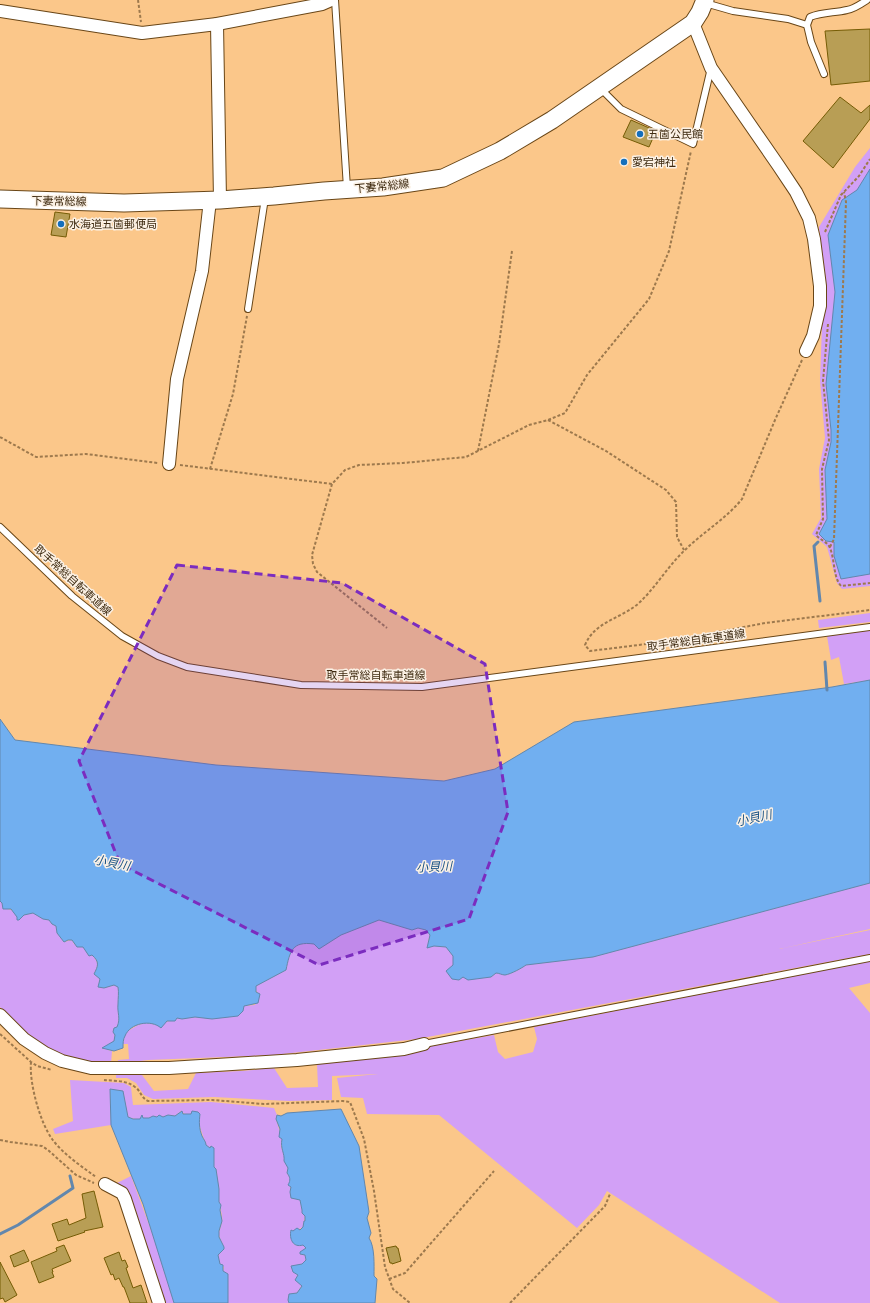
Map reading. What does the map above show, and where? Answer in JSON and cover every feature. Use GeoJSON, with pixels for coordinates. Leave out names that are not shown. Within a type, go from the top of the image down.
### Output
{"type":"FeatureCollection","features":[{"type":"Feature","properties":{"kind":"main road","name":"下妻常総線"},"geometry":{"type":"LineString","coordinates":[[0,199],[124,203],[215,200],[383,187],[443,178],[500,151],[552,120],[599,86],[693,23],[700,12],[704,1]]}},
{"type":"Feature","properties":{"kind":"street"},"geometry":{"type":"LineString","coordinates":[[0,11],[142,33],[217,24],[322,4],[331,0]]}},
{"type":"Feature","properties":{"kind":"street"},"geometry":{"type":"LineString","coordinates":[[693,23],[711,68],[796,192],[809,218],[814,239],[820,286],[818,314],[813,336],[806,351]]}},
{"type":"Feature","properties":{"kind":"street"},"geometry":{"type":"LineString","coordinates":[[169,464],[177,379],[202,271],[215,200],[217,24]]}},
{"type":"Feature","properties":{"kind":"street"},"geometry":{"type":"LineString","coordinates":[[0,1015],[24,1039],[45,1053],[62,1061],[91,1068],[169,1068],[297,1060],[404,1049],[424,1044]]}},
{"type":"Feature","properties":{"kind":"street"},"geometry":{"type":"LineString","coordinates":[[105,1184],[122,1193],[125,1199],[158,1303]]}},
{"type":"Feature","properties":{"kind":"lane"},"geometry":{"type":"LineString","coordinates":[[335,0],[347,189]]}},
{"type":"Feature","properties":{"kind":"lane"},"geometry":{"type":"LineString","coordinates":[[824,74],[806,25],[810,17],[819,13],[848,10],[867,0]]}},
{"type":"Feature","properties":{"kind":"lane"},"geometry":{"type":"LineString","coordinates":[[704,1],[733,11],[788,19],[806,25]]}},
{"type":"Feature","properties":{"kind":"lane"},"geometry":{"type":"LineString","coordinates":[[599,86],[621,109],[693,144],[711,68]]}},
{"type":"Feature","properties":{"kind":"lane"},"geometry":{"type":"LineString","coordinates":[[248,309],[266,197]]}},
{"type":"Feature","properties":{"kind":"lane","name":"取手常総自転車道線"},"geometry":{"type":"LineString","coordinates":[[0,527],[72,596],[122,636],[158,656],[187,667],[300,685],[422,687],[870,627]]}},
{"type":"Feature","properties":{"kind":"lane"},"geometry":{"type":"LineString","coordinates":[[424,1044],[870,958]]}},
{"type":"Feature","properties":{"kind":"path"},"geometry":{"type":"LineString","coordinates":[[138,0],[142,33]]}},
{"type":"Feature","properties":{"kind":"path"},"geometry":{"type":"LineString","coordinates":[[387,628],[317,572],[313,564],[312,555],[332,484],[345,470],[359,465],[403,463],[466,457],[529,425],[548,420],[565,413],[587,375],[649,300],[669,251],[693,144]]}},
{"type":"Feature","properties":{"kind":"path"},"geometry":{"type":"LineString","coordinates":[[824,232],[841,196],[859,176],[870,159]]}},
{"type":"Feature","properties":{"kind":"path"},"geometry":{"type":"LineString","coordinates":[[830,548],[834,539],[845,210],[844,192]]}},
{"type":"Feature","properties":{"kind":"path"},"geometry":{"type":"LineString","coordinates":[[478,451],[499,344],[512,251]]}},
{"type":"Feature","properties":{"kind":"path"},"geometry":{"type":"LineString","coordinates":[[210,469],[232,394],[248,309]]}},
{"type":"Feature","properties":{"kind":"path"},"geometry":{"type":"LineString","coordinates":[[828,323],[823,381],[829,440],[822,469],[823,519],[816,535],[827,543],[830,548],[835,571],[841,586],[870,583]]}},
{"type":"Feature","properties":{"kind":"path"},"geometry":{"type":"LineString","coordinates":[[806,351],[742,499],[734,509],[684,550],[638,604],[596,629],[588,636],[585,645],[590,651],[671,641],[765,623],[870,610]]}},
{"type":"Feature","properties":{"kind":"path"},"geometry":{"type":"LineString","coordinates":[[548,420],[606,451],[666,490],[676,502],[677,537],[684,550]]}},
{"type":"Feature","properties":{"kind":"path"},"geometry":{"type":"LineString","coordinates":[[0,437],[36,457],[86,454],[332,484]]}},
{"type":"Feature","properties":{"kind":"path"},"geometry":{"type":"LineString","coordinates":[[0,1034],[37,1066],[57,1071]]}},
{"type":"Feature","properties":{"kind":"path"},"geometry":{"type":"LineString","coordinates":[[31,1062],[30,1071],[32,1085],[41,1116],[52,1139],[79,1164],[105,1184]]}},
{"type":"Feature","properties":{"kind":"path"},"geometry":{"type":"LineString","coordinates":[[99,1080],[126,1082],[136,1087],[144,1099],[148,1101],[212,1100],[264,1104],[350,1102],[364,1139],[374,1191],[385,1267],[393,1288],[410,1303]]}},
{"type":"Feature","properties":{"kind":"path"},"geometry":{"type":"LineString","coordinates":[[0,1140],[42,1146],[76,1175],[90,1182],[105,1184]]}},
{"type":"Feature","properties":{"kind":"path"},"geometry":{"type":"LineString","coordinates":[[389,1279],[405,1273],[494,1171]]}},
{"type":"Feature","properties":{"kind":"path"},"geometry":{"type":"LineString","coordinates":[[510,1303],[605,1206],[610,1194]]}},
{"type":"Feature","properties":{"kind":"highlighted area"},"geometry":{"type":"Polygon","coordinates":[[[177,565],[342,583],[485,664],[508,812],[469,919],[319,965],[120,864],[79,761],[177,565]]]}},
{"type":"Feature","properties":{"kind":"shaded area"},"geometry":{"type":"Polygon","coordinates":[[[870,148],[870,586],[842,589],[837,583],[827,547],[812,534],[821,518],[819,469],[825,438],[820,381],[822,325],[826,293],[819,227],[855,167],[870,148]]]}},
{"type":"Feature","properties":{"kind":"shaded area"},"geometry":{"type":"Polygon","coordinates":[[[870,613],[870,622],[819,628],[818,620],[870,613]]]}},
{"type":"Feature","properties":{"kind":"shaded area"},"geometry":{"type":"Polygon","coordinates":[[[870,629],[870,680],[844,684],[839,657],[831,660],[827,636],[870,629]]]}},
{"type":"Feature","properties":{"kind":"shaded area"},"geometry":{"type":"Polygon","coordinates":[[[870,883],[870,929],[779,949],[870,930],[870,954],[417,1039],[274,1055],[148,1060],[118,1064],[118,1060],[129,1059],[128,1044],[123,1044],[124,1036],[128,1031],[138,1025],[146,1023],[158,1025],[177,1018],[182,1019],[195,1017],[212,1019],[243,1006],[255,1005],[258,993],[255,989],[256,986],[286,970],[291,953],[297,946],[307,943],[315,944],[319,949],[341,935],[379,920],[398,926],[426,930],[430,935],[428,941],[434,946],[446,947],[453,956],[453,965],[463,977],[491,977],[496,973],[505,975],[511,973],[526,965],[593,957],[870,883]]]}},
{"type":"Feature","properties":{"kind":"shaded area"},"geometry":{"type":"Polygon","coordinates":[[[0,901],[7,909],[14,913],[19,920],[24,915],[33,913],[43,919],[49,920],[56,926],[57,933],[64,942],[72,940],[74,944],[83,947],[89,956],[92,955],[94,957],[97,964],[94,974],[100,979],[98,987],[104,988],[115,985],[118,987],[119,1021],[113,1032],[115,1034],[114,1041],[108,1050],[112,1051],[111,1064],[88,1063],[62,1056],[34,1041],[12,1021],[0,1007],[0,901]]]}},
{"type":"Feature","properties":{"kind":"shaded area"},"geometry":{"type":"Polygon","coordinates":[[[870,961],[870,983],[849,988],[870,1013],[870,1303],[780,1303],[607,1191],[599,1205],[577,1228],[439,1115],[367,1114],[363,1098],[341,1097],[337,1078],[378,1074],[332,1076],[332,1100],[289,1101],[214,1097],[153,1099],[144,1095],[136,1083],[127,1078],[116,1078],[116,1072],[139,1071],[154,1091],[188,1089],[196,1073],[274,1068],[287,1088],[318,1087],[317,1064],[420,1052],[426,1047],[494,1035],[498,1052],[505,1059],[533,1052],[537,1039],[534,1027],[870,961]]]}},
{"type":"Feature","properties":{"kind":"shaded area"},"geometry":{"type":"Polygon","coordinates":[[[70,1080],[124,1083],[131,1087],[133,1105],[211,1102],[274,1108],[282,1139],[281,1146],[288,1168],[287,1173],[290,1178],[291,1198],[300,1200],[303,1214],[305,1216],[303,1227],[293,1232],[293,1242],[295,1245],[303,1245],[306,1248],[300,1254],[305,1255],[306,1260],[302,1264],[291,1267],[298,1275],[295,1280],[302,1285],[297,1293],[289,1294],[289,1303],[228,1303],[228,1294],[223,1271],[224,1267],[218,1262],[218,1257],[223,1245],[219,1235],[222,1217],[216,1169],[214,1167],[211,1146],[210,1148],[206,1145],[199,1124],[192,1114],[184,1114],[181,1111],[175,1116],[168,1115],[146,1119],[131,1118],[128,1117],[123,1091],[110,1089],[111,1125],[55,1134],[53,1129],[73,1121],[70,1080]]]}},
{"type":"Feature","properties":{"kind":"shaded area"},"geometry":{"type":"Polygon","coordinates":[[[131,1176],[155,1241],[174,1303],[163,1303],[148,1248],[129,1195],[117,1183],[131,1176]]]}},
{"type":"Feature","properties":{"kind":"water"},"geometry":{"type":"Polygon","coordinates":[[[870,169],[870,574],[841,579],[834,556],[834,542],[826,541],[819,534],[827,519],[825,470],[831,442],[826,384],[835,292],[828,235],[842,200],[857,190],[870,169]]]}},
{"type":"Feature","properties":{"kind":"water","name":"小貝川"},"geometry":{"type":"Polygon","coordinates":[[[870,680],[870,883],[593,957],[526,965],[505,975],[496,973],[491,977],[468,980],[463,977],[459,980],[452,979],[446,971],[453,965],[453,956],[446,947],[434,946],[427,948],[430,935],[426,930],[418,928],[412,930],[379,920],[341,935],[319,949],[314,944],[307,943],[297,946],[291,953],[286,970],[256,986],[256,992],[260,994],[258,1003],[244,1006],[243,1011],[238,1016],[212,1019],[195,1017],[182,1019],[177,1018],[175,1021],[167,1021],[161,1028],[157,1025],[147,1023],[136,1025],[131,1028],[124,1039],[123,1048],[114,1051],[102,1048],[114,1041],[114,1028],[117,1027],[119,1021],[118,987],[114,985],[104,988],[98,987],[100,979],[94,974],[97,966],[96,960],[92,955],[89,956],[83,947],[77,947],[72,940],[64,942],[57,933],[56,926],[49,920],[43,919],[33,913],[24,915],[17,920],[17,917],[11,909],[3,909],[0,901],[0,719],[15,740],[216,765],[444,781],[495,769],[574,722],[832,687],[870,680]]]}},
{"type":"Feature","properties":{"kind":"water"},"geometry":{"type":"Polygon","coordinates":[[[110,1089],[123,1091],[128,1117],[133,1119],[140,1119],[142,1115],[143,1118],[153,1116],[157,1117],[159,1115],[163,1117],[168,1115],[175,1116],[182,1111],[183,1114],[191,1114],[192,1111],[200,1114],[200,1130],[202,1136],[206,1145],[210,1148],[211,1146],[214,1148],[214,1167],[216,1169],[219,1189],[219,1202],[221,1205],[220,1210],[222,1221],[219,1237],[224,1247],[218,1255],[220,1264],[223,1265],[223,1271],[228,1274],[228,1303],[174,1303],[143,1204],[111,1125],[110,1089]]]}},
{"type":"Feature","properties":{"kind":"water"},"geometry":{"type":"Polygon","coordinates":[[[341,1109],[359,1146],[369,1212],[367,1218],[371,1233],[369,1238],[373,1251],[374,1276],[377,1279],[375,1303],[289,1303],[289,1294],[297,1293],[302,1286],[295,1280],[298,1275],[293,1272],[291,1266],[302,1264],[306,1260],[305,1255],[300,1254],[300,1252],[306,1248],[303,1245],[300,1246],[292,1242],[291,1230],[293,1231],[297,1228],[300,1230],[303,1227],[305,1216],[302,1213],[300,1200],[291,1198],[291,1187],[288,1185],[290,1180],[287,1173],[288,1168],[284,1161],[282,1139],[279,1137],[280,1129],[276,1119],[277,1115],[281,1116],[287,1113],[341,1109]]]}},
{"type":"Feature","properties":{"kind":"building"},"geometry":{"type":"Polygon","coordinates":[[[870,29],[870,81],[831,85],[825,31],[870,29]]]}},
{"type":"Feature","properties":{"kind":"building"},"geometry":{"type":"Polygon","coordinates":[[[840,97],[861,113],[870,105],[870,119],[833,168],[803,141],[840,97]]]}},
{"type":"Feature","properties":{"kind":"building","name":"五箇公民館"},"geometry":{"type":"Polygon","coordinates":[[[631,120],[656,131],[649,147],[623,137],[631,120]]]}},
{"type":"Feature","properties":{"kind":"building"},"geometry":{"type":"Polygon","coordinates":[[[55,212],[70,214],[66,237],[51,235],[55,212]]]}},
{"type":"Feature","properties":{"kind":"building"},"geometry":{"type":"Polygon","coordinates":[[[94,1191],[103,1227],[84,1231],[85,1232],[58,1241],[52,1224],[67,1219],[69,1225],[86,1218],[82,1194],[94,1191]]]}},
{"type":"Feature","properties":{"kind":"building"},"geometry":{"type":"Polygon","coordinates":[[[64,1245],[71,1261],[52,1269],[54,1277],[39,1283],[31,1262],[57,1251],[56,1248],[64,1245]]]}},
{"type":"Feature","properties":{"kind":"building"},"geometry":{"type":"Polygon","coordinates":[[[396,1246],[398,1248],[401,1261],[392,1264],[390,1263],[386,1248],[396,1246]]]}},
{"type":"Feature","properties":{"kind":"building"},"geometry":{"type":"Polygon","coordinates":[[[24,1250],[29,1261],[14,1267],[10,1256],[24,1250]]]}},
{"type":"Feature","properties":{"kind":"building"},"geometry":{"type":"Polygon","coordinates":[[[119,1252],[122,1261],[125,1260],[128,1267],[126,1268],[133,1288],[141,1285],[147,1303],[130,1303],[119,1278],[115,1280],[113,1274],[111,1275],[104,1258],[119,1252]]]}},
{"type":"Feature","properties":{"kind":"building"},"geometry":{"type":"Polygon","coordinates":[[[0,1262],[17,1295],[5,1302],[3,1298],[0,1299],[0,1262]]]}},
{"type":"Feature","properties":{"kind":"waterway"},"geometry":{"type":"LineString","coordinates":[[818,542],[814,546],[820,601]]}},
{"type":"Feature","properties":{"kind":"waterway"},"geometry":{"type":"LineString","coordinates":[[825,662],[827,690]]}},
{"type":"Feature","properties":{"kind":"waterway"},"geometry":{"type":"LineString","coordinates":[[0,1234],[18,1225],[73,1188],[70,1176]]}},
{"type":"Feature","properties":{"kind":"place","name":"五箇公民館"},"geometry":{"type":"Point","coordinates":[640,134]}},
{"type":"Feature","properties":{"kind":"place","name":"愛宕神社"},"geometry":{"type":"Point","coordinates":[624,162]}},
{"type":"Feature","properties":{"kind":"place","name":"水海道五箇郵便局"},"geometry":{"type":"Point","coordinates":[61,224]}}]}
